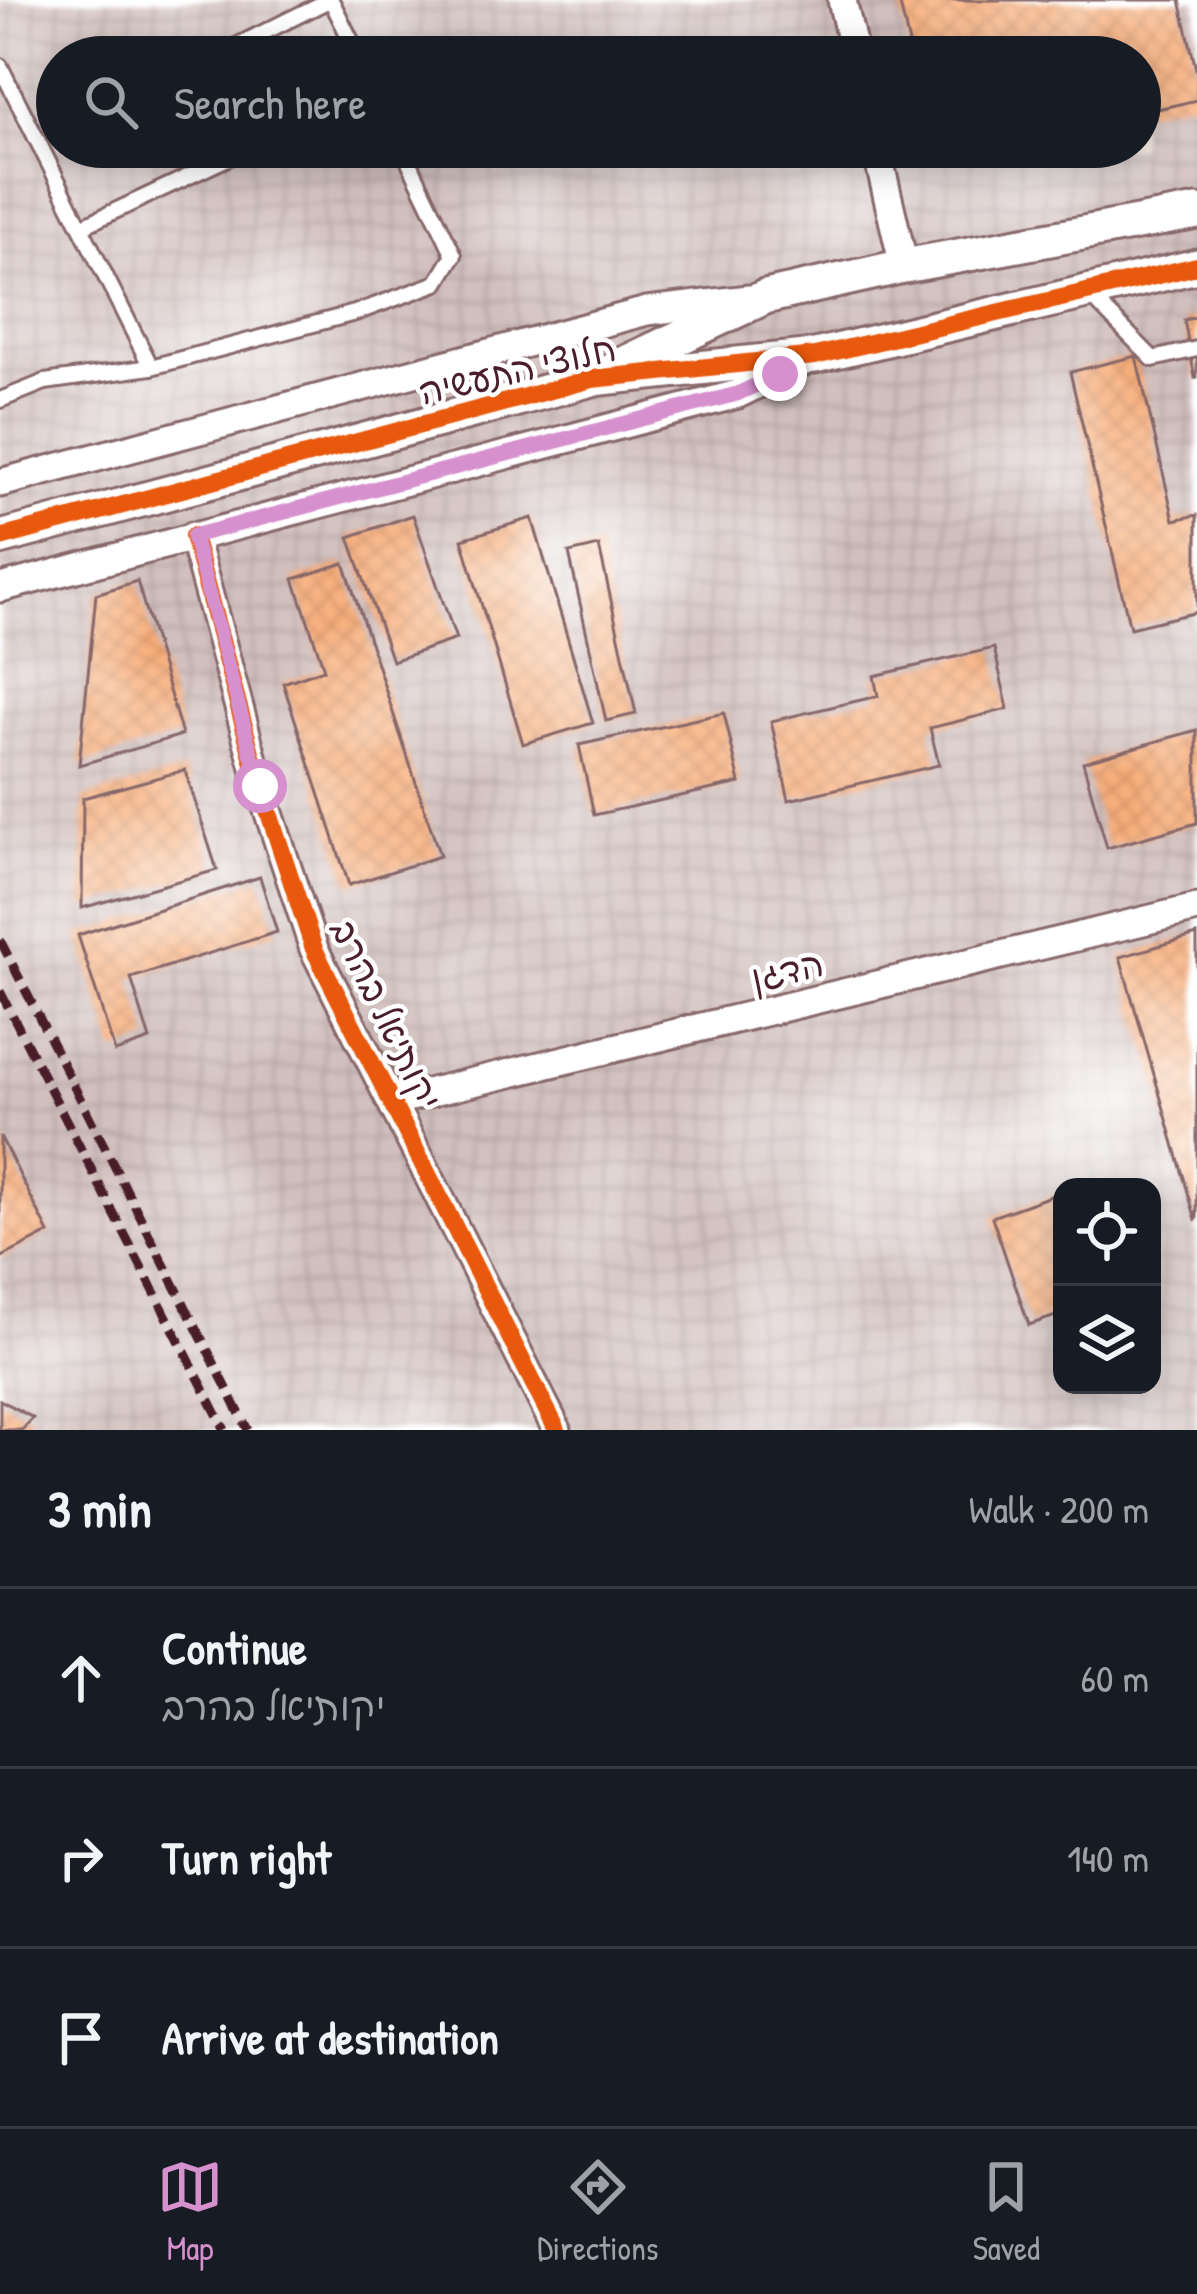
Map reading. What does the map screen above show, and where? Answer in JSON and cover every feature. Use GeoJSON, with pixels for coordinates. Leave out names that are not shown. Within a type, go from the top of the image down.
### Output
{"type":"FeatureCollection","features":[{"type":"Feature","properties":{"kind":"street"},"geometry":{"type":"LineString","coordinates":[[842,0],[851,36]]}},
{"type":"Feature","properties":{"kind":"street"},"geometry":{"type":"LineString","coordinates":[[881,168],[904,266]]}},
{"type":"Feature","properties":{"kind":"street","name":"חלוצי התעשיה"},"geometry":{"type":"LineString","coordinates":[[592,379],[765,297],[1197,212]]}},
{"type":"Feature","properties":{"kind":"street","name":"חלוצי התעשיה"},"geometry":{"type":"LineString","coordinates":[[0,538],[592,379],[815,356],[1197,266]]}},
{"type":"Feature","properties":{"kind":"street"},"geometry":{"type":"LineString","coordinates":[[0,482],[647,311],[765,297]]}},
{"type":"Feature","properties":{"kind":"street"},"geometry":{"type":"LineString","coordinates":[[0,588],[737,394],[815,356]]}},
{"type":"Feature","properties":{"kind":"street","name":"יקותיאל בהרב"},"geometry":{"type":"LineString","coordinates":[[193,536],[260,786],[314,949],[557,1430]]}},
{"type":"Feature","properties":{"kind":"street","name":"הדגן"},"geometry":{"type":"LineString","coordinates":[[394,1101],[1197,908]]}},
{"type":"Feature","properties":{"kind":"lane"},"geometry":{"type":"LineString","coordinates":[[257,36],[330,0],[348,36]]}},
{"type":"Feature","properties":{"kind":"lane"},"geometry":{"type":"LineString","coordinates":[[0,66],[36,138]]}},
{"type":"Feature","properties":{"kind":"lane"},"geometry":{"type":"LineString","coordinates":[[51,168],[151,367]]}},
{"type":"Feature","properties":{"kind":"lane"},"geometry":{"type":"LineString","coordinates":[[81,227],[206,168]]}},
{"type":"Feature","properties":{"kind":"lane"},"geometry":{"type":"LineString","coordinates":[[0,400],[45,382],[151,367],[355,313],[436,284],[454,255],[412,168]]}},
{"type":"Feature","properties":{"kind":"lane"},"geometry":{"type":"LineString","coordinates":[[1085,289],[1154,359],[1197,349]]}},
{"type":"Feature","properties":{"kind":"shaded area"},"geometry":{"type":"Polygon","coordinates":[[[0,0],[1197,0],[1197,1430],[0,1430],[0,0]]]}},
{"type":"Feature","properties":{"kind":"building"},"geometry":{"type":"Polygon","coordinates":[[[899,0],[1180,0],[1197,74],[1197,100],[1161,108],[1161,36],[907,36],[899,0]]]}},
{"type":"Feature","properties":{"kind":"building"},"geometry":{"type":"Polygon","coordinates":[[[1197,317],[1197,377],[1195,378],[1184,320],[1197,317]]]}},
{"type":"Feature","properties":{"kind":"building"},"geometry":{"type":"Polygon","coordinates":[[[1136,356],[1174,520],[1197,515],[1197,612],[1130,628],[1070,372],[1136,356]]]}},
{"type":"Feature","properties":{"kind":"building"},"geometry":{"type":"Polygon","coordinates":[[[413,515],[456,639],[392,661],[349,537],[413,515]]]}},
{"type":"Feature","properties":{"kind":"building"},"geometry":{"type":"Polygon","coordinates":[[[532,518],[593,723],[523,744],[462,539],[532,518]]]}},
{"type":"Feature","properties":{"kind":"building"},"geometry":{"type":"Polygon","coordinates":[[[599,546],[636,714],[606,721],[569,553],[599,546]]]}},
{"type":"Feature","properties":{"kind":"building"},"geometry":{"type":"Polygon","coordinates":[[[344,563],[440,856],[349,885],[283,683],[324,669],[294,579],[344,563]]]}},
{"type":"Feature","properties":{"kind":"building"},"geometry":{"type":"Polygon","coordinates":[[[137,581],[182,735],[79,765],[96,594],[137,581]]]}},
{"type":"Feature","properties":{"kind":"building"},"geometry":{"type":"Polygon","coordinates":[[[994,648],[1008,709],[930,728],[939,765],[789,800],[771,721],[878,696],[874,676],[994,648]]]}},
{"type":"Feature","properties":{"kind":"building"},"geometry":{"type":"Polygon","coordinates":[[[724,713],[740,783],[594,815],[579,745],[724,713]]]}},
{"type":"Feature","properties":{"kind":"building"},"geometry":{"type":"Polygon","coordinates":[[[1197,730],[1197,823],[1107,848],[1083,762],[1197,730]]]}},
{"type":"Feature","properties":{"kind":"building"},"geometry":{"type":"Polygon","coordinates":[[[185,770],[217,870],[82,908],[83,798],[185,770]]]}},
{"type":"Feature","properties":{"kind":"building"},"geometry":{"type":"Polygon","coordinates":[[[260,877],[277,932],[131,978],[150,1040],[115,1052],[78,935],[260,877]]]}},
{"type":"Feature","properties":{"kind":"building"},"geometry":{"type":"Polygon","coordinates":[[[1197,935],[1197,1219],[1196,1220],[1120,957],[1197,935]]]}},
{"type":"Feature","properties":{"kind":"building"},"geometry":{"type":"Polygon","coordinates":[[[0,1136],[49,1233],[0,1258],[0,1136]]]}},
{"type":"Feature","properties":{"kind":"building"},"geometry":{"type":"Polygon","coordinates":[[[1053,1195],[1053,1317],[1029,1325],[992,1217],[1053,1195]]]}},
{"type":"Feature","properties":{"kind":"building"},"geometry":{"type":"Polygon","coordinates":[[[0,1400],[33,1418],[22,1430],[0,1430],[0,1400]]]}},
{"type":"Feature","properties":{"kind":"railway"},"geometry":{"type":"LineString","coordinates":[[0,940],[248,1430]]}},
{"type":"Feature","properties":{"kind":"railway"},"geometry":{"type":"LineString","coordinates":[[0,991],[225,1430]]}},
{"type":"Feature","properties":{"kind":"cycle path"},"geometry":{"type":"LineString","coordinates":[[0,538],[592,379],[815,356],[1197,266]]}},
{"type":"Feature","properties":{"kind":"cycle path"},"geometry":{"type":"LineString","coordinates":[[193,536],[260,786],[314,949],[557,1430]]}},
{"type":"Feature","properties":{"kind":"route"},"geometry":{"type":"LineString","coordinates":[[260,786],[193,536],[737,394],[780,374]]}}]}
